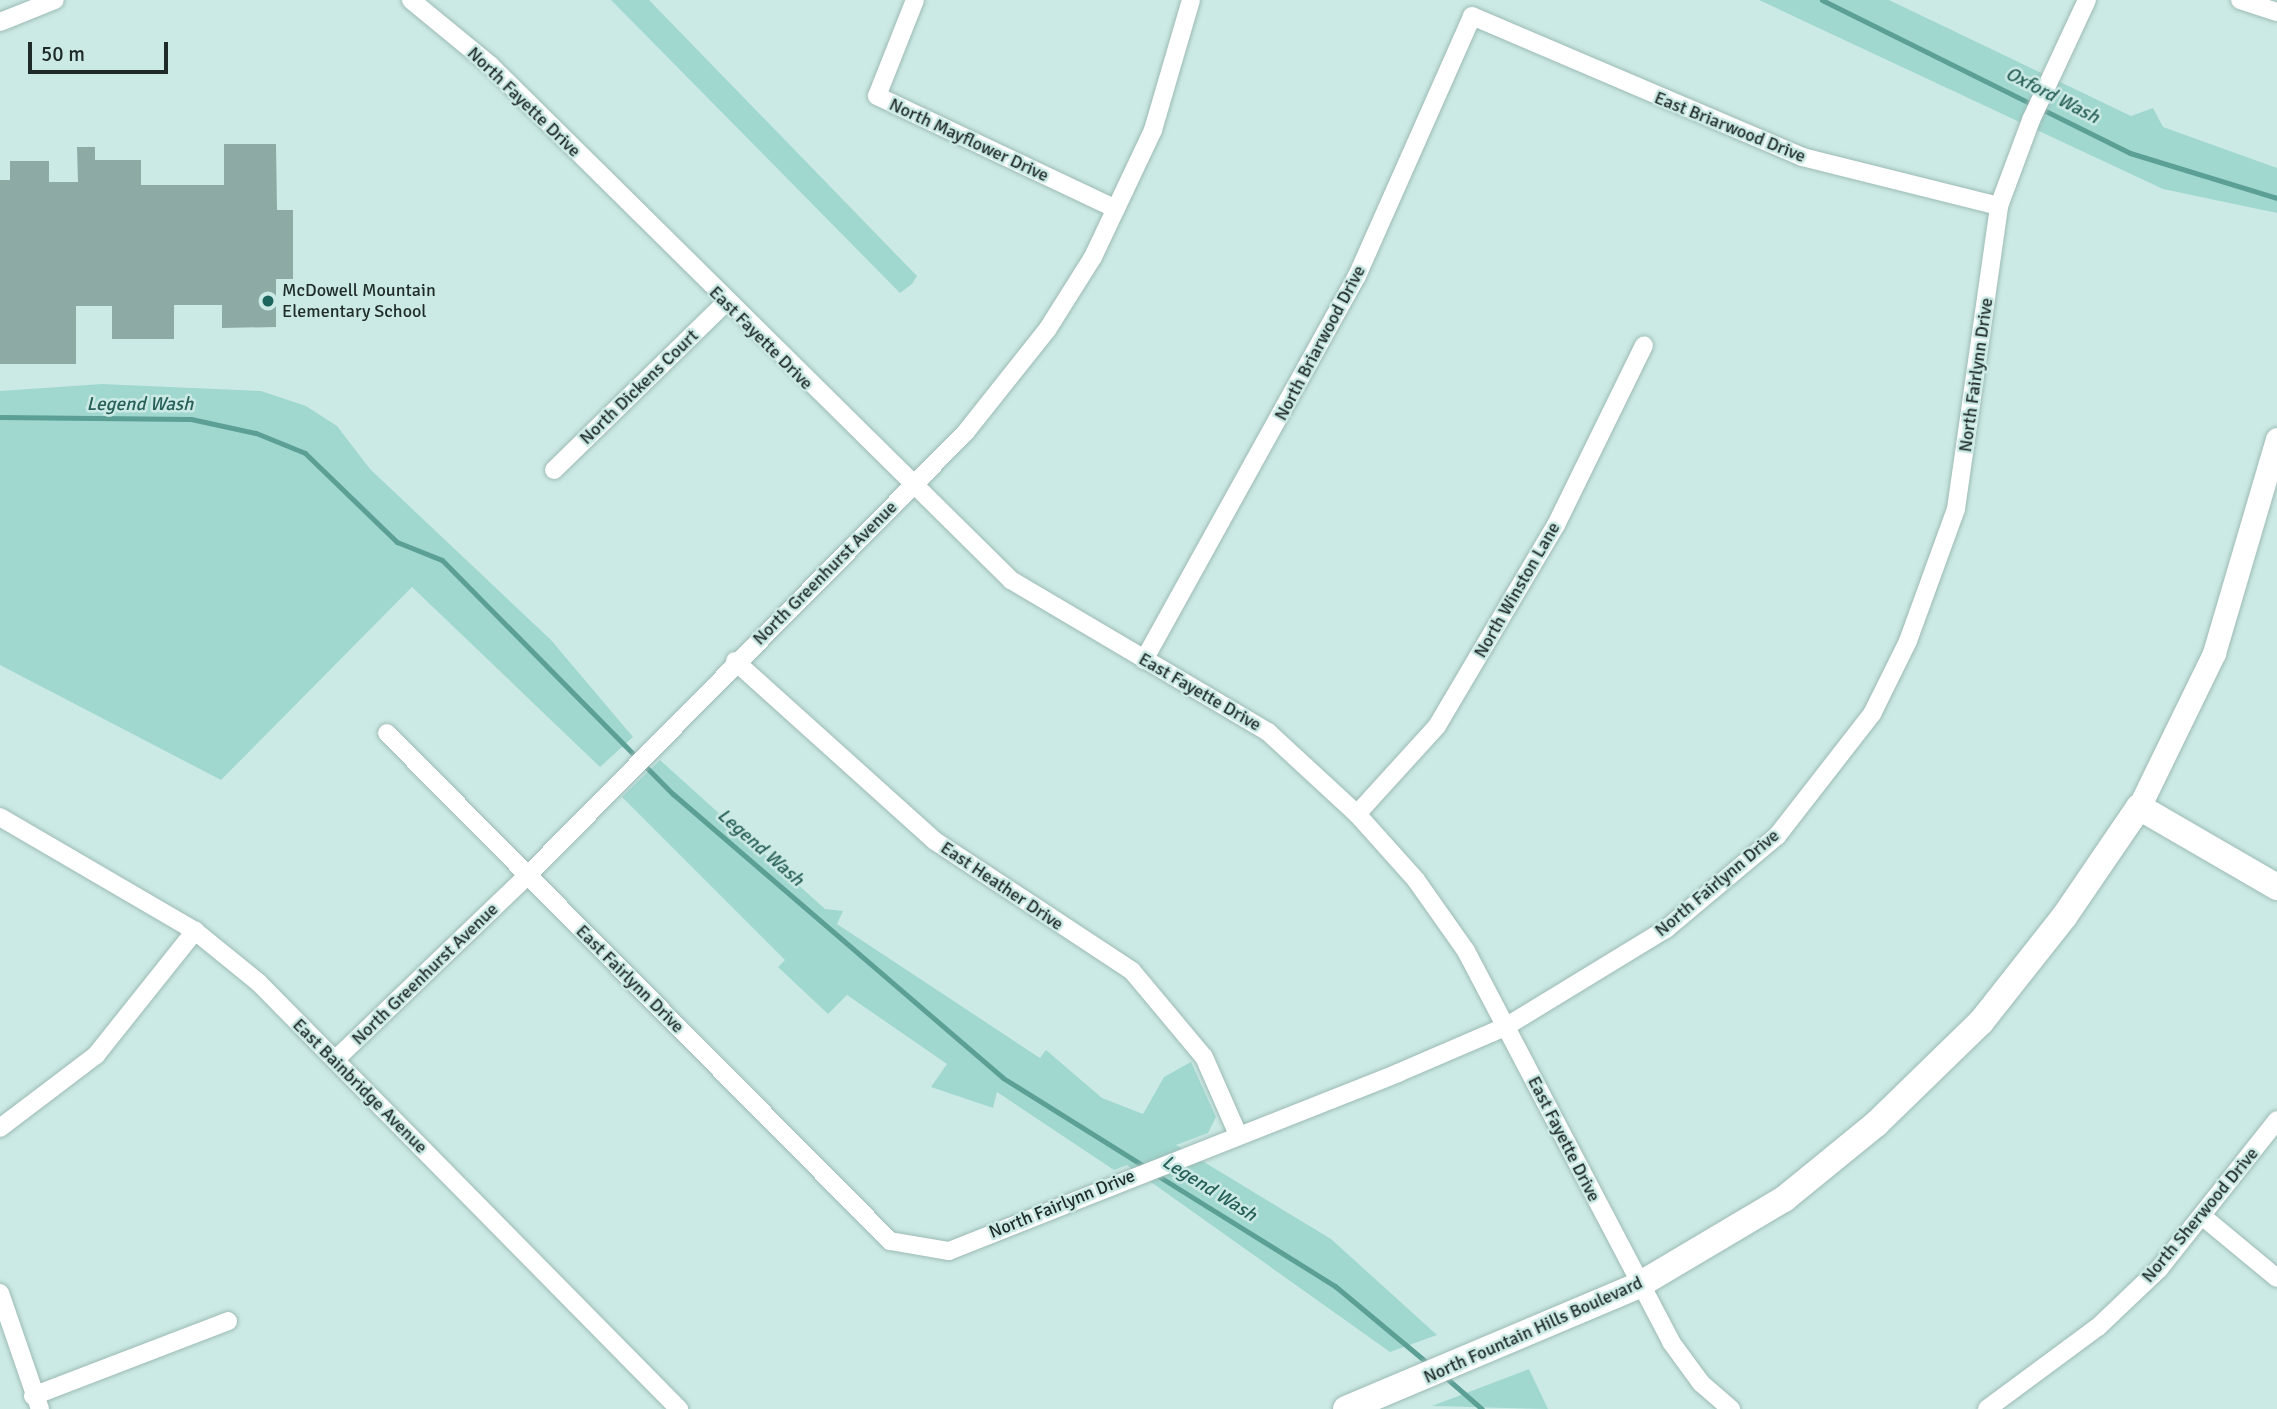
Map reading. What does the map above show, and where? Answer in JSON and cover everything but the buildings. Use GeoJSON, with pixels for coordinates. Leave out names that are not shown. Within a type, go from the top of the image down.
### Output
{"type":"FeatureCollection","features":[{"type":"Feature","properties":{"kind":"main road"},"geometry":{"type":"LineString","coordinates":[[2138,807],[2277,887]]}},
{"type":"Feature","properties":{"kind":"main road","name":"North Fountain Hills Boulevard"},"geometry":{"type":"LineString","coordinates":[[1346,1409],[1639,1284],[1784,1199],[1933,1070],[1981,1022],[2064,917],[2138,807]]}},
{"type":"Feature","properties":{"kind":"street"},"geometry":{"type":"LineString","coordinates":[[0,22],[55,0]]}},
{"type":"Feature","properties":{"kind":"street","name":"North Fayette Drive"},"geometry":{"type":"LineString","coordinates":[[411,0],[490,65],[631,208]]}},
{"type":"Feature","properties":{"kind":"street","name":"North Mayflower Drive"},"geometry":{"type":"LineString","coordinates":[[915,0],[877,96],[1116,209]]}},
{"type":"Feature","properties":{"kind":"street","name":"North Greenhurst Avenue"},"geometry":{"type":"LineString","coordinates":[[335,1060],[528,875],[735,662],[965,433],[1047,330],[1116,209],[1153,130],[1191,0]]}},
{"type":"Feature","properties":{"kind":"street","name":"North Fairlynn Drive"},"geometry":{"type":"LineString","coordinates":[[872,1225],[890,1241],[949,1251],[1237,1132],[1507,1026],[1666,929],[1777,836],[1872,714],[1908,641],[1956,509],[1999,206],[2031,120],[2087,0]]}},
{"type":"Feature","properties":{"kind":"street"},"geometry":{"type":"LineString","coordinates":[[2240,0],[2277,12]]}},
{"type":"Feature","properties":{"kind":"street","name":"East Briarwood Drive"},"geometry":{"type":"LineString","coordinates":[[1472,16],[1802,158],[1999,206]]}},
{"type":"Feature","properties":{"kind":"street","name":"North Briarwood Drive"},"geometry":{"type":"LineString","coordinates":[[1144,660],[1357,276],[1472,16]]}},
{"type":"Feature","properties":{"kind":"street","name":"East Fayette Drive"},"geometry":{"type":"LineString","coordinates":[[631,208],[725,303],[1011,580],[1268,732],[1357,814],[1416,880],[1507,1026],[1639,1284]]}},
{"type":"Feature","properties":{"kind":"street","name":"North Dickens Court"},"geometry":{"type":"LineString","coordinates":[[554,470],[725,303]]}},
{"type":"Feature","properties":{"kind":"street","name":"North Winston Lane"},"geometry":{"type":"LineString","coordinates":[[1357,814],[1437,726],[1556,524],[1644,345]]}},
{"type":"Feature","properties":{"kind":"street","name":"North Fountain Hills Boulevard"},"geometry":{"type":"LineString","coordinates":[[2138,807],[2214,653],[2277,439]]}},
{"type":"Feature","properties":{"kind":"street","name":"East Heather Drive"},"geometry":{"type":"LineString","coordinates":[[735,662],[934,841],[1132,971],[1204,1057],[1237,1132]]}},
{"type":"Feature","properties":{"kind":"street","name":"East Fairlynn Drive"},"geometry":{"type":"LineString","coordinates":[[387,733],[872,1225]]}},
{"type":"Feature","properties":{"kind":"street","name":"East Bainbridge Avenue"},"geometry":{"type":"LineString","coordinates":[[0,817],[195,931],[258,982],[679,1409]]}},
{"type":"Feature","properties":{"kind":"street"},"geometry":{"type":"LineString","coordinates":[[0,1128],[96,1055],[195,931]]}},
{"type":"Feature","properties":{"kind":"street","name":"North Sherwood Drive"},"geometry":{"type":"LineString","coordinates":[[1987,1409],[2098,1327],[2202,1216],[2277,1120]]}},
{"type":"Feature","properties":{"kind":"street"},"geometry":{"type":"LineString","coordinates":[[2202,1216],[2277,1278]]}},
{"type":"Feature","properties":{"kind":"street"},"geometry":{"type":"LineString","coordinates":[[1639,1284],[1701,1383],[1731,1409]]}},
{"type":"Feature","properties":{"kind":"street"},"geometry":{"type":"LineString","coordinates":[[0,1293],[37,1402],[228,1321]]}},
{"type":"Feature","properties":{"kind":"green space"},"geometry":{"type":"Polygon","coordinates":[[[611,0],[649,0],[917,276],[912,284],[900,293],[611,0]]]}},
{"type":"Feature","properties":{"kind":"green space"},"geometry":{"type":"Polygon","coordinates":[[[1759,0],[1889,0],[2131,116],[2153,108],[2163,127],[2277,168],[2277,213],[2163,189],[1759,0]]]}},
{"type":"Feature","properties":{"kind":"green space"},"geometry":{"type":"Polygon","coordinates":[[[102,384],[261,391],[306,406],[337,426],[370,469],[551,640],[633,737],[600,767],[412,587],[221,780],[0,665],[0,391],[102,384]]]}},
{"type":"Feature","properties":{"kind":"green space"},"geometry":{"type":"Polygon","coordinates":[[[660,760],[825,909],[843,911],[837,924],[1040,1058],[1046,1050],[1102,1098],[1143,1114],[1164,1077],[1191,1062],[1216,1117],[1208,1133],[1176,1145],[1331,1239],[1437,1335],[1390,1352],[1127,1165],[1114,1170],[997,1092],[993,1108],[931,1087],[947,1064],[847,995],[828,1014],[778,967],[785,960],[622,797],[660,760]]]}},
{"type":"Feature","properties":{"kind":"green space"},"geometry":{"type":"Polygon","coordinates":[[[1529,1369],[1548,1409],[1432,1406],[1529,1369]]]}},
{"type":"Feature","properties":{"kind":"waterway","name":"Oxford Wash"},"geometry":{"type":"LineString","coordinates":[[1822,0],[2130,153],[2277,198]]}},
{"type":"Feature","properties":{"kind":"waterway","name":"Legend Wash"},"geometry":{"type":"LineString","coordinates":[[0,417],[191,419],[256,433],[305,453],[397,542],[442,560],[673,794],[1003,1078],[1147,1168]]}},
{"type":"Feature","properties":{"kind":"waterway","name":"Legend Wash"},"geometry":{"type":"LineString","coordinates":[[1155,1174],[1335,1286],[1431,1366]]}},
{"type":"Feature","properties":{"kind":"waterway","name":"Legend Wash"},"geometry":{"type":"LineString","coordinates":[[1444,1376],[1482,1409]]}},
{"type":"Feature","properties":{"kind":"place","name":"McDowell Mountain Elementary School"},"geometry":{"type":"Point","coordinates":[268,301]}}]}
